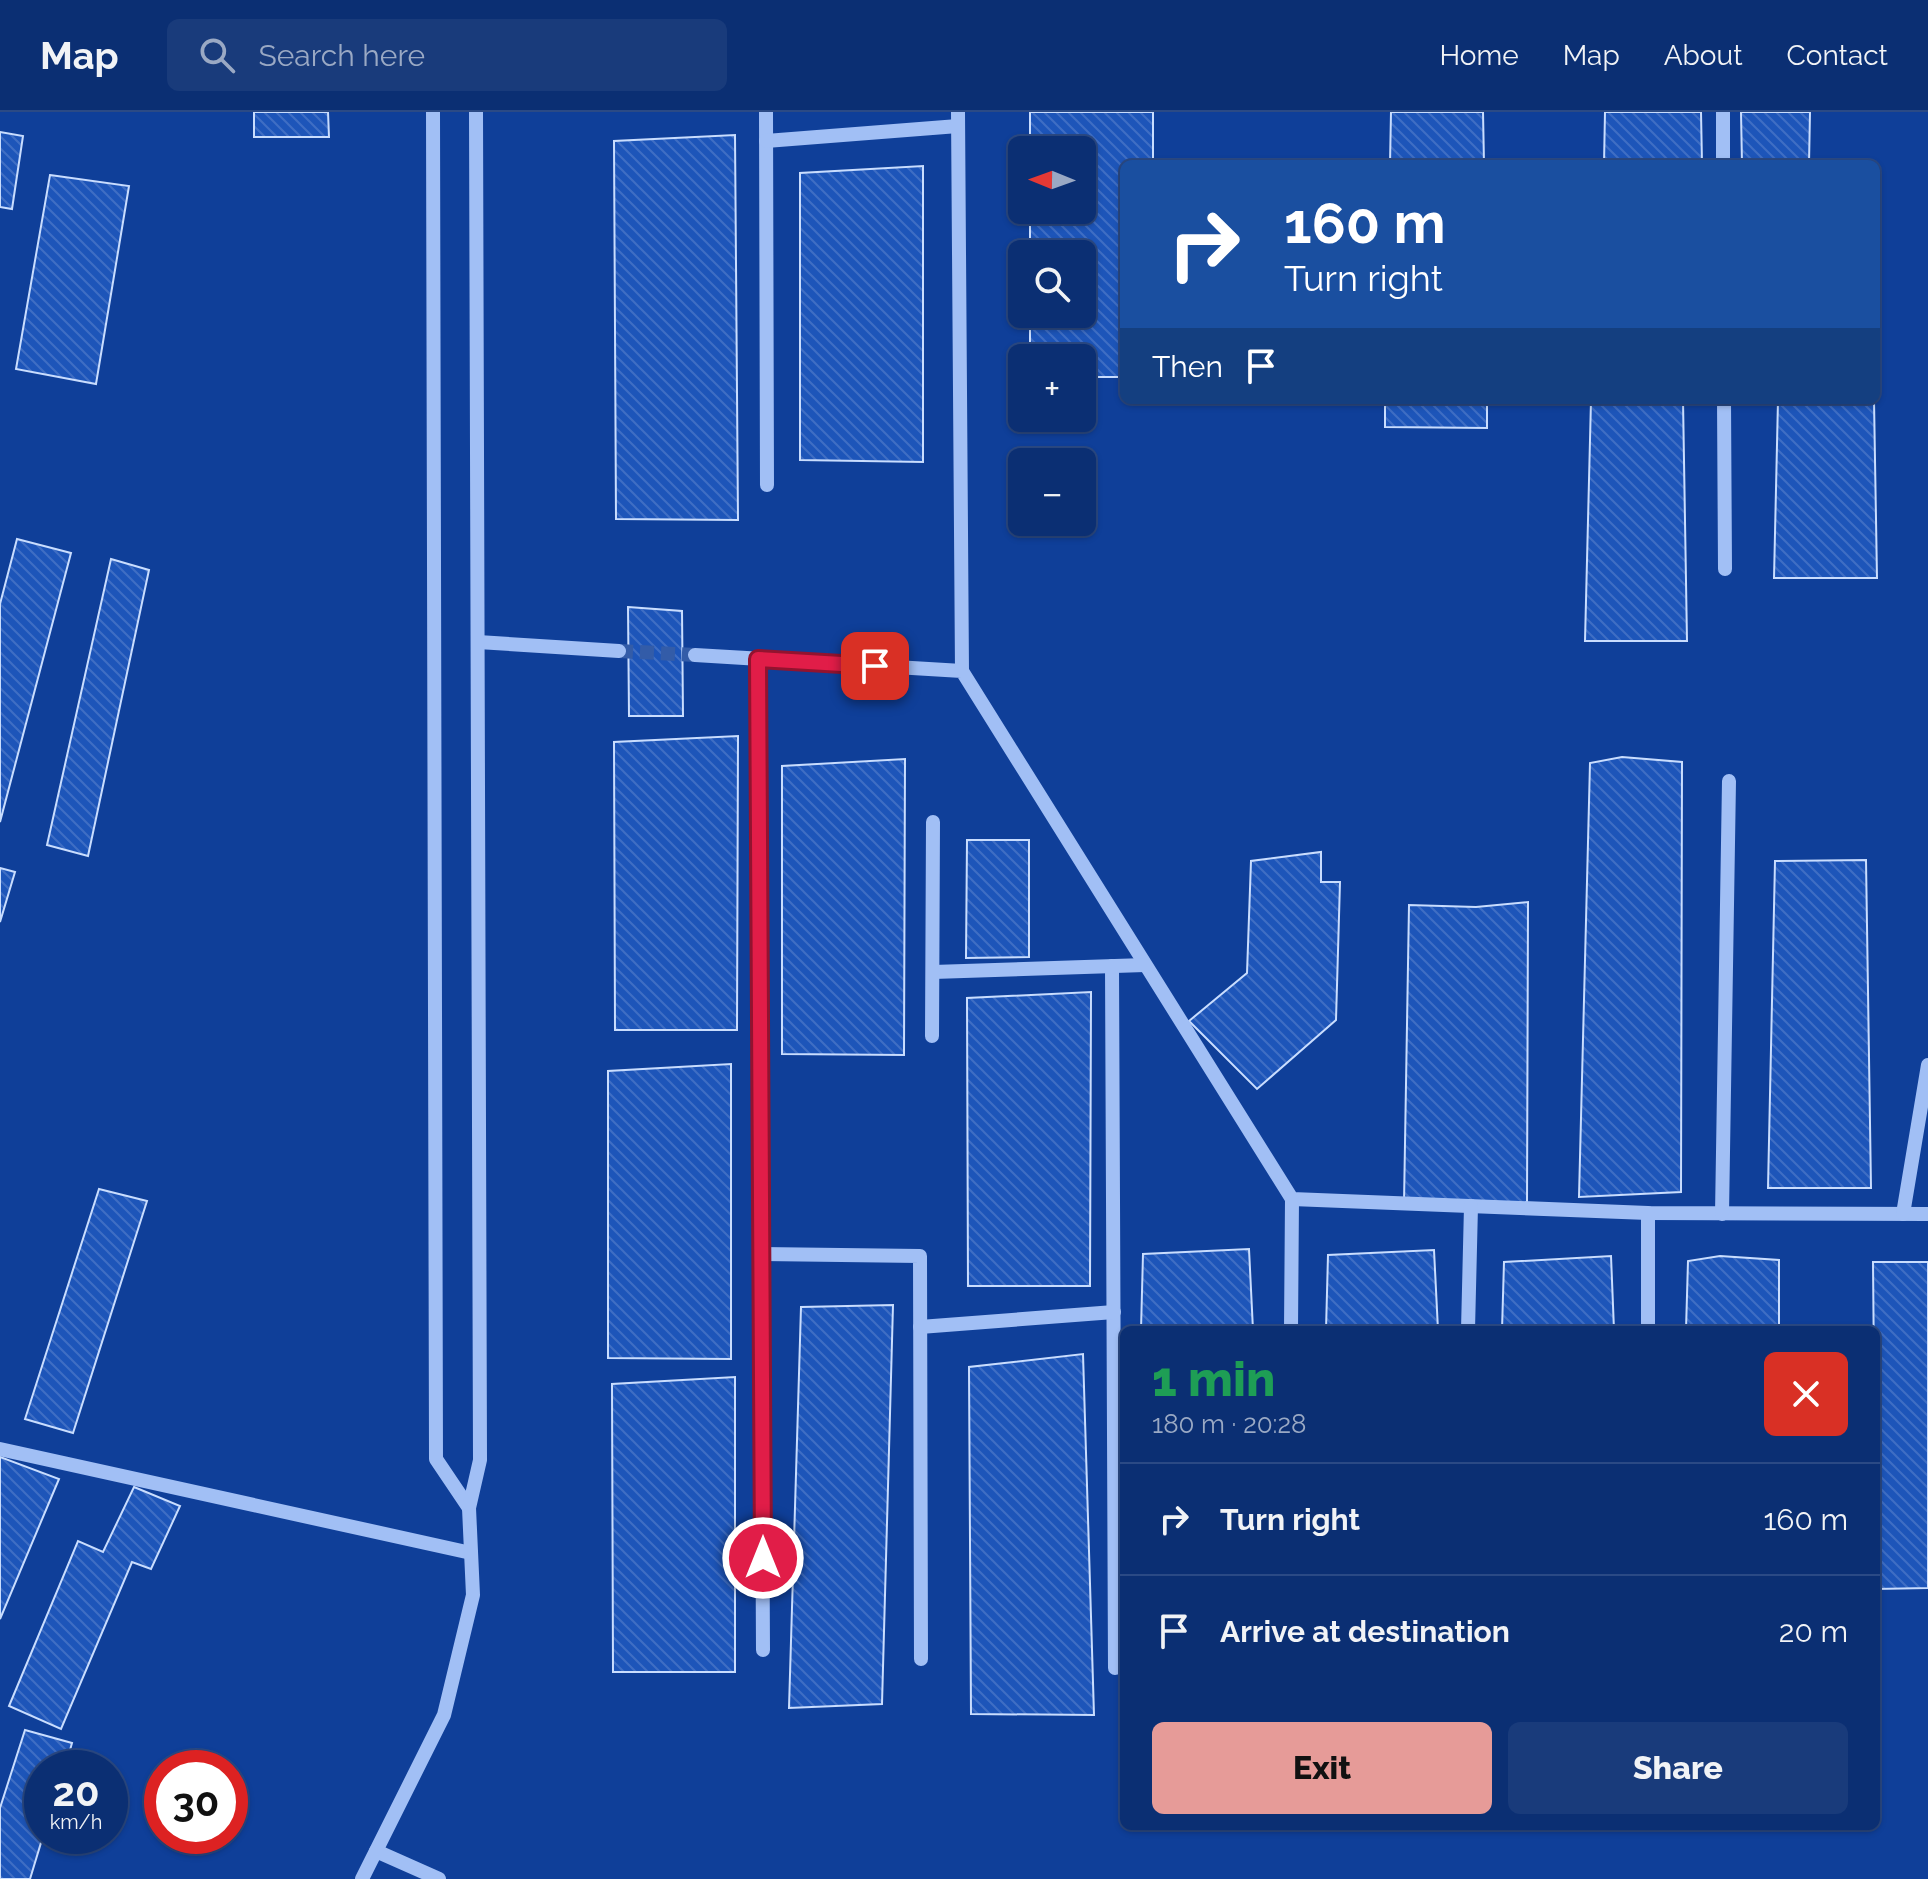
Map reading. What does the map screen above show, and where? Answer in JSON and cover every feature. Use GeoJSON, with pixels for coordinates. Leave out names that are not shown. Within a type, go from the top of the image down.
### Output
{"type":"FeatureCollection","features":[{"type":"Feature","properties":{"kind":"street"},"geometry":{"type":"LineString","coordinates":[[433,112],[436,1459],[469,1508]]}},
{"type":"Feature","properties":{"kind":"street"},"geometry":{"type":"LineString","coordinates":[[362,1879],[444,1715],[473,1595],[469,1508],[480,1460],[476,112]]}},
{"type":"Feature","properties":{"kind":"street"},"geometry":{"type":"LineString","coordinates":[[766,112],[767,485]]}},
{"type":"Feature","properties":{"kind":"street"},"geometry":{"type":"LineString","coordinates":[[1723,112],[1723,160]]}},
{"type":"Feature","properties":{"kind":"street"},"geometry":{"type":"LineString","coordinates":[[766,141],[958,119],[962,671],[1292,1199],[1291,1326]]}},
{"type":"Feature","properties":{"kind":"street"},"geometry":{"type":"LineString","coordinates":[[1724,404],[1725,569]]}},
{"type":"Feature","properties":{"kind":"street"},"geometry":{"type":"LineString","coordinates":[[478,642],[619,651]]}},
{"type":"Feature","properties":{"kind":"street"},"geometry":{"type":"LineString","coordinates":[[695,655],[962,671]]}},
{"type":"Feature","properties":{"kind":"street"},"geometry":{"type":"LineString","coordinates":[[758,659],[763,1650]]}},
{"type":"Feature","properties":{"kind":"street"},"geometry":{"type":"LineString","coordinates":[[1722,1214],[1729,781]]}},
{"type":"Feature","properties":{"kind":"street"},"geometry":{"type":"LineString","coordinates":[[932,1036],[933,822]]}},
{"type":"Feature","properties":{"kind":"street"},"geometry":{"type":"LineString","coordinates":[[933,972],[1145,965]]}},
{"type":"Feature","properties":{"kind":"street"},"geometry":{"type":"LineString","coordinates":[[1112,966],[1115,1668]]}},
{"type":"Feature","properties":{"kind":"street"},"geometry":{"type":"LineString","coordinates":[[1903,1214],[1928,1065]]}},
{"type":"Feature","properties":{"kind":"street"},"geometry":{"type":"LineString","coordinates":[[1292,1199],[1648,1213],[1928,1214]]}},
{"type":"Feature","properties":{"kind":"street"},"geometry":{"type":"LineString","coordinates":[[1468,1326],[1471,1206]]}},
{"type":"Feature","properties":{"kind":"street"},"geometry":{"type":"LineString","coordinates":[[1648,1213],[1648,1326]]}},
{"type":"Feature","properties":{"kind":"street"},"geometry":{"type":"LineString","coordinates":[[761,1254],[920,1256],[921,1659]]}},
{"type":"Feature","properties":{"kind":"street"},"geometry":{"type":"LineString","coordinates":[[920,1327],[1114,1312]]}},
{"type":"Feature","properties":{"kind":"street"},"geometry":{"type":"LineString","coordinates":[[0,1449],[471,1553]]}},
{"type":"Feature","properties":{"kind":"street"},"geometry":{"type":"LineString","coordinates":[[376,1851],[439,1879]]}},
{"type":"Feature","properties":{"kind":"building"},"geometry":{"type":"Polygon","coordinates":[[[254,112],[328,112],[329,137],[254,137],[254,112]]]}},
{"type":"Feature","properties":{"kind":"building"},"geometry":{"type":"Polygon","coordinates":[[[1030,112],[1153,112],[1153,160],[1120,160],[1120,377],[1096,377],[1096,344],[1030,344],[1030,328],[1096,328],[1096,240],[1030,240],[1030,224],[1096,224],[1096,136],[1030,136],[1030,112]]]}},
{"type":"Feature","properties":{"kind":"building"},"geometry":{"type":"Polygon","coordinates":[[[1391,112],[1483,112],[1484,160],[1390,160],[1391,112]]]}},
{"type":"Feature","properties":{"kind":"building"},"geometry":{"type":"Polygon","coordinates":[[[1605,112],[1701,112],[1702,160],[1604,160],[1605,112]]]}},
{"type":"Feature","properties":{"kind":"building"},"geometry":{"type":"Polygon","coordinates":[[[1741,112],[1810,112],[1809,160],[1742,160],[1741,112]]]}},
{"type":"Feature","properties":{"kind":"building"},"geometry":{"type":"Polygon","coordinates":[[[0,132],[23,136],[12,209],[0,207],[0,132]]]}},
{"type":"Feature","properties":{"kind":"building"},"geometry":{"type":"Polygon","coordinates":[[[735,135],[738,520],[616,519],[614,141],[735,135]]]}},
{"type":"Feature","properties":{"kind":"building"},"geometry":{"type":"Polygon","coordinates":[[[923,166],[923,462],[800,460],[800,173],[923,166]]]}},
{"type":"Feature","properties":{"kind":"building"},"geometry":{"type":"Polygon","coordinates":[[[50,175],[129,186],[96,384],[16,369],[50,175]]]}},
{"type":"Feature","properties":{"kind":"building"},"geometry":{"type":"Polygon","coordinates":[[[1385,404],[1487,404],[1487,428],[1385,427],[1385,404]]]}},
{"type":"Feature","properties":{"kind":"building"},"geometry":{"type":"Polygon","coordinates":[[[1591,404],[1683,404],[1687,641],[1585,641],[1591,404]]]}},
{"type":"Feature","properties":{"kind":"building"},"geometry":{"type":"Polygon","coordinates":[[[1778,404],[1874,404],[1877,578],[1774,578],[1778,404]]]}},
{"type":"Feature","properties":{"kind":"building"},"geometry":{"type":"Polygon","coordinates":[[[17,539],[71,553],[0,822],[0,604],[17,539]]]}},
{"type":"Feature","properties":{"kind":"building"},"geometry":{"type":"Polygon","coordinates":[[[111,559],[149,570],[88,856],[47,845],[111,559]]]}},
{"type":"Feature","properties":{"kind":"building"},"geometry":{"type":"Polygon","coordinates":[[[628,607],[682,611],[683,716],[629,716],[628,607]]]}},
{"type":"Feature","properties":{"kind":"building"},"geometry":{"type":"Polygon","coordinates":[[[738,736],[737,1030],[615,1030],[614,742],[738,736]]]}},
{"type":"Feature","properties":{"kind":"building"},"geometry":{"type":"Polygon","coordinates":[[[1622,757],[1682,762],[1681,1192],[1579,1197],[1590,763],[1622,757]]]}},
{"type":"Feature","properties":{"kind":"building"},"geometry":{"type":"Polygon","coordinates":[[[905,759],[904,1055],[782,1054],[782,766],[905,759]]]}},
{"type":"Feature","properties":{"kind":"building"},"geometry":{"type":"Polygon","coordinates":[[[967,840],[1029,840],[1029,957],[966,958],[967,840]]]}},
{"type":"Feature","properties":{"kind":"building"},"geometry":{"type":"Polygon","coordinates":[[[1321,852],[1321,882],[1340,882],[1336,1020],[1257,1089],[1189,1021],[1247,973],[1251,861],[1321,852]]]}},
{"type":"Feature","properties":{"kind":"building"},"geometry":{"type":"Polygon","coordinates":[[[1866,860],[1871,1188],[1768,1188],[1775,861],[1866,860]]]}},
{"type":"Feature","properties":{"kind":"building"},"geometry":{"type":"Polygon","coordinates":[[[0,868],[15,872],[0,922],[0,868]]]}},
{"type":"Feature","properties":{"kind":"building"},"geometry":{"type":"Polygon","coordinates":[[[1528,902],[1527,1204],[1404,1203],[1409,905],[1476,907],[1528,902]]]}},
{"type":"Feature","properties":{"kind":"building"},"geometry":{"type":"Polygon","coordinates":[[[1091,992],[1090,1286],[968,1286],[967,998],[1091,992]]]}},
{"type":"Feature","properties":{"kind":"building"},"geometry":{"type":"Polygon","coordinates":[[[731,1064],[731,1359],[608,1358],[608,1071],[731,1064]]]}},
{"type":"Feature","properties":{"kind":"building"},"geometry":{"type":"Polygon","coordinates":[[[99,1189],[147,1201],[73,1433],[25,1419],[99,1189]]]}},
{"type":"Feature","properties":{"kind":"building"},"geometry":{"type":"Polygon","coordinates":[[[1249,1249],[1253,1326],[1141,1326],[1143,1254],[1249,1249]]]}},
{"type":"Feature","properties":{"kind":"building"},"geometry":{"type":"Polygon","coordinates":[[[1434,1250],[1438,1326],[1326,1326],[1328,1255],[1434,1250]]]}},
{"type":"Feature","properties":{"kind":"building"},"geometry":{"type":"Polygon","coordinates":[[[1611,1256],[1614,1326],[1502,1326],[1504,1262],[1611,1256]]]}},
{"type":"Feature","properties":{"kind":"building"},"geometry":{"type":"Polygon","coordinates":[[[1720,1256],[1779,1260],[1779,1326],[1686,1326],[1688,1261],[1720,1256]]]}},
{"type":"Feature","properties":{"kind":"building"},"geometry":{"type":"Polygon","coordinates":[[[1873,1262],[1928,1262],[1928,1588],[1880,1589],[1880,1326],[1874,1326],[1873,1262]]]}},
{"type":"Feature","properties":{"kind":"building"},"geometry":{"type":"Polygon","coordinates":[[[893,1305],[882,1704],[789,1708],[801,1307],[893,1305]]]}},
{"type":"Feature","properties":{"kind":"building"},"geometry":{"type":"Polygon","coordinates":[[[1083,1354],[1094,1715],[971,1714],[969,1367],[1083,1354]]]}},
{"type":"Feature","properties":{"kind":"building"},"geometry":{"type":"Polygon","coordinates":[[[735,1377],[735,1672],[613,1672],[612,1384],[735,1377]]]}},
{"type":"Feature","properties":{"kind":"building"},"geometry":{"type":"Polygon","coordinates":[[[0,1457],[59,1479],[0,1619],[0,1457]]]}},
{"type":"Feature","properties":{"kind":"building"},"geometry":{"type":"Polygon","coordinates":[[[134,1487],[180,1506],[151,1569],[132,1562],[61,1729],[9,1706],[78,1541],[103,1552],[134,1487]]]}},
{"type":"Feature","properties":{"kind":"building"},"geometry":{"type":"Polygon","coordinates":[[[25,1730],[72,1743],[70,1750],[24,1750],[24,1854],[38,1854],[30,1879],[0,1879],[0,1808],[25,1730]]]}},
{"type":"Feature","properties":{"kind":"tunnel"},"geometry":{"type":"LineString","coordinates":[[619,651],[695,655]]}},
{"type":"Feature","properties":{"kind":"route"},"geometry":{"type":"LineString","coordinates":[[763,1558],[758,659],[875,666]]}}]}
